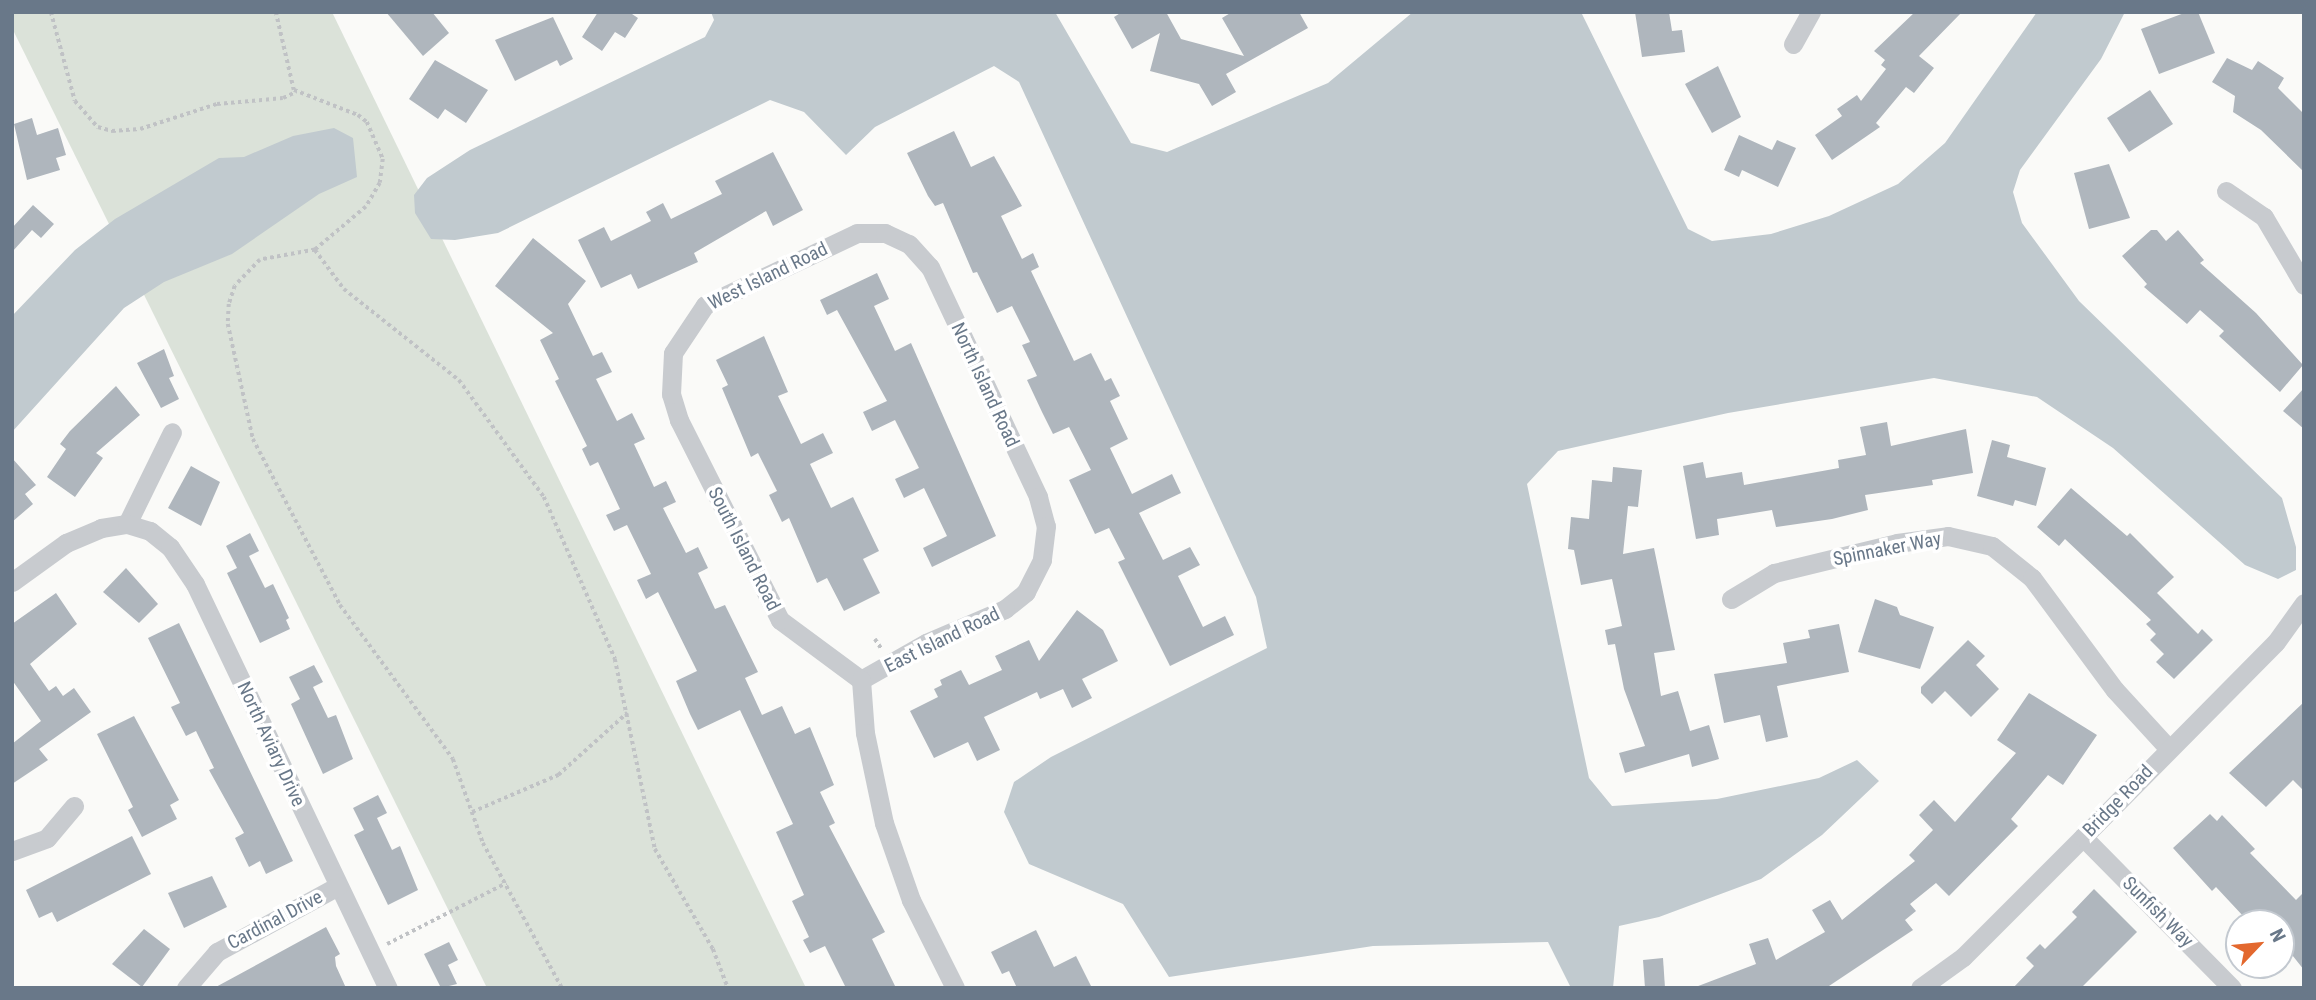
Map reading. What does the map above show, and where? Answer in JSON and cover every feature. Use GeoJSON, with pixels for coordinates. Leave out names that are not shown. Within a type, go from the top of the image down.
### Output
{"type":"FeatureCollection","features":[{"type":"Feature","properties":{"kind":"street"},"geometry":{"type":"LineString","coordinates":[[1793,44],[1811,12]]}},
{"type":"Feature","properties":{"kind":"street"},"geometry":{"type":"LineString","coordinates":[[2226,191],[2264,217],[2304,285]]}},
{"type":"Feature","properties":{"kind":"street","name":"West Island Road"},"geometry":{"type":"LineString","coordinates":[[673,353],[705,305],[857,233],[885,233]]}},
{"type":"Feature","properties":{"kind":"street","name":"North Island Road"},"geometry":{"type":"LineString","coordinates":[[885,233],[909,244],[930,267],[1038,497],[1046,526],[1042,560]]}},
{"type":"Feature","properties":{"kind":"street","name":"South Island Road"},"geometry":{"type":"LineString","coordinates":[[673,353],[671,394],[679,420],[767,600],[797,636],[861,680]]}},
{"type":"Feature","properties":{"kind":"street"},"geometry":{"type":"LineString","coordinates":[[12,582],[66,543],[101,528],[127,524],[172,432]]}},
{"type":"Feature","properties":{"kind":"street","name":"North Aviary Drive"},"geometry":{"type":"LineString","coordinates":[[127,524],[150,531],[186,568],[388,988]]}},
{"type":"Feature","properties":{"kind":"street","name":"Spinnaker Way"},"geometry":{"type":"LineString","coordinates":[[1731,599],[1774,573],[1897,543],[1948,536],[1992,546],[2032,578],[2115,690],[2169,749]]}},
{"type":"Feature","properties":{"kind":"street","name":"East Island Road"},"geometry":{"type":"LineString","coordinates":[[861,680],[926,643],[1005,610],[1026,592],[1042,560]]}},
{"type":"Feature","properties":{"kind":"street","name":"Bridge Road"},"geometry":{"type":"LineString","coordinates":[[1920,988],[1963,957],[2083,837],[2294,621],[2304,603]]}},
{"type":"Feature","properties":{"kind":"street"},"geometry":{"type":"LineString","coordinates":[[861,680],[865,733],[884,822],[911,900],[956,988]]}},
{"type":"Feature","properties":{"kind":"street"},"geometry":{"type":"LineString","coordinates":[[12,851],[47,838],[74,806]]}},
{"type":"Feature","properties":{"kind":"street","name":"Sunfish Way"},"geometry":{"type":"LineString","coordinates":[[2083,837],[2232,988]]}},
{"type":"Feature","properties":{"kind":"street","name":"Cardinal Drive"},"geometry":{"type":"LineString","coordinates":[[186,988],[216,952],[338,886]]}},
{"type":"Feature","properties":{"kind":"path"},"geometry":{"type":"LineString","coordinates":[[51,12],[75,101],[98,127],[112,131],[140,129],[217,104],[283,98],[296,92],[358,115],[367,122],[383,159],[380,183],[366,207],[316,250],[260,260],[235,286],[229,304],[228,324],[253,439],[340,605],[453,759],[483,843],[562,988]]}},
{"type":"Feature","properties":{"kind":"path"},"geometry":{"type":"LineString","coordinates":[[276,12],[296,92]]}},
{"type":"Feature","properties":{"kind":"path"},"geometry":{"type":"LineString","coordinates":[[316,250],[344,289],[459,380],[544,497],[615,659],[655,849],[713,949],[728,988]]}},
{"type":"Feature","properties":{"kind":"path"},"geometry":{"type":"LineString","coordinates":[[472,812],[558,775],[628,712]]}},
{"type":"Feature","properties":{"kind":"path"},"geometry":{"type":"LineString","coordinates":[[387,944],[506,883]]}},
{"type":"Feature","properties":{"kind":"shaded area"},"geometry":{"type":"Polygon","coordinates":[[[12,12],[332,12],[806,988],[487,988],[12,28],[12,12]]]}},
{"type":"Feature","properties":{"kind":"shaded area"},"geometry":{"type":"Polygon","coordinates":[[[711,12],[1055,12],[1131,143],[1167,152],[1328,83],[1413,12],[1581,12],[1688,229],[1712,241],[1771,234],[1829,216],[1898,184],[1945,143],[2037,12],[2125,12],[2101,59],[2020,170],[2013,192],[2022,223],[2079,301],[2282,498],[2296,547],[2296,570],[2278,579],[2245,565],[2113,448],[2037,397],[1934,378],[1728,413],[1558,451],[1527,484],[1589,778],[1612,806],[1717,799],[1819,778],[1857,760],[1879,781],[1822,835],[1761,879],[1659,917],[1619,926],[1613,988],[1571,988],[1548,942],[1373,946],[1169,977],[1123,904],[1029,864],[1004,812],[1014,782],[1051,757],[1267,648],[1256,597],[1019,82],[994,66],[875,127],[846,155],[804,112],[770,100],[498,233],[455,240],[431,239],[415,213],[414,195],[427,178],[470,150],[705,37],[714,20],[711,12]]]}},
{"type":"Feature","properties":{"kind":"shaded area"},"geometry":{"type":"Polygon","coordinates":[[[334,128],[353,138],[357,177],[319,194],[232,254],[164,282],[124,308],[12,432],[12,316],[75,250],[115,219],[219,158],[244,157],[293,136],[334,128]]]}},
{"type":"Feature","properties":{"kind":"building"},"geometry":{"type":"Polygon","coordinates":[[[386,12],[432,12],[449,33],[423,56],[386,12]]]}},
{"type":"Feature","properties":{"kind":"building"},"geometry":{"type":"Polygon","coordinates":[[[598,12],[629,12],[638,18],[625,38],[615,32],[602,51],[582,37],[598,12]]]}},
{"type":"Feature","properties":{"kind":"building"},"geometry":{"type":"Polygon","coordinates":[[[1122,12],[1166,12],[1181,39],[1244,56],[1222,18],[1232,12],[1299,12],[1308,28],[1226,74],[1236,92],[1212,106],[1199,84],[1150,71],[1160,33],[1132,49],[1114,17],[1122,12]]]}},
{"type":"Feature","properties":{"kind":"building"},"geometry":{"type":"Polygon","coordinates":[[[1635,12],[1669,12],[1672,31],[1682,30],[1685,52],[1642,57],[1635,12]]]}},
{"type":"Feature","properties":{"kind":"building"},"geometry":{"type":"Polygon","coordinates":[[[1915,12],[1962,12],[1919,56],[1934,68],[1914,93],[1906,87],[1876,123],[1880,127],[1832,160],[1815,135],[1842,116],[1837,109],[1857,95],[1861,101],[1886,69],[1881,65],[1885,60],[1874,51],[1915,12]]]}},
{"type":"Feature","properties":{"kind":"building"},"geometry":{"type":"Polygon","coordinates":[[[2187,12],[2198,12],[2215,53],[2159,74],[2141,29],[2187,12]]]}},
{"type":"Feature","properties":{"kind":"building"},"geometry":{"type":"Polygon","coordinates":[[[553,17],[573,59],[560,66],[557,60],[515,81],[495,40],[553,17]]]}},
{"type":"Feature","properties":{"kind":"building"},"geometry":{"type":"Polygon","coordinates":[[[2227,58],[2252,70],[2258,61],[2284,78],[2278,88],[2304,114],[2304,172],[2261,130],[2233,112],[2235,96],[2212,82],[2227,58]]]}},
{"type":"Feature","properties":{"kind":"building"},"geometry":{"type":"Polygon","coordinates":[[[435,60],[488,90],[466,123],[445,109],[438,119],[409,99],[435,60]]]}},
{"type":"Feature","properties":{"kind":"building"},"geometry":{"type":"Polygon","coordinates":[[[1718,66],[1741,117],[1712,133],[1685,84],[1718,66]]]}},
{"type":"Feature","properties":{"kind":"building"},"geometry":{"type":"Polygon","coordinates":[[[2150,90],[2173,124],[2129,152],[2107,118],[2150,90]]]}},
{"type":"Feature","properties":{"kind":"building"},"geometry":{"type":"Polygon","coordinates":[[[32,118],[37,135],[58,128],[66,155],[56,158],[60,170],[27,180],[14,124],[32,118]]]}},
{"type":"Feature","properties":{"kind":"building"},"geometry":{"type":"Polygon","coordinates":[[[954,131],[971,167],[994,156],[1022,206],[1001,216],[1022,259],[1033,253],[1039,267],[1031,271],[1074,361],[1091,353],[1105,381],[1111,378],[1120,396],[1110,401],[1128,439],[1110,448],[1132,494],[1172,474],[1181,493],[1139,513],[1163,560],[1190,547],[1200,565],[1178,576],[1203,627],[1225,616],[1234,635],[1170,666],[1118,562],[1125,559],[1109,528],[1095,534],[1069,480],[1091,470],[1069,427],[1053,434],[1042,412],[1027,380],[1037,376],[1022,345],[1030,342],[1012,306],[997,313],[977,272],[973,273],[943,203],[935,206],[907,153],[954,131]]]}},
{"type":"Feature","properties":{"kind":"building"},"geometry":{"type":"Polygon","coordinates":[[[1739,135],[1772,150],[1777,140],[1796,148],[1778,187],[1742,170],[1739,177],[1724,170],[1739,135]]]}},
{"type":"Feature","properties":{"kind":"building"},"geometry":{"type":"Polygon","coordinates":[[[773,152],[803,210],[773,226],[766,211],[694,253],[698,262],[638,289],[631,274],[601,288],[578,240],[604,227],[611,241],[651,221],[646,212],[663,203],[671,219],[722,194],[715,181],[773,152]]]}},
{"type":"Feature","properties":{"kind":"building"},"geometry":{"type":"Polygon","coordinates":[[[2109,164],[2130,218],[2089,229],[2074,173],[2109,164]]]}},
{"type":"Feature","properties":{"kind":"building"},"geometry":{"type":"Polygon","coordinates":[[[33,205],[54,224],[41,238],[32,230],[12,252],[12,228],[33,205]]]}},
{"type":"Feature","properties":{"kind":"building"},"geometry":{"type":"Polygon","coordinates":[[[2151,230],[2157,230],[2166,241],[2178,230],[2204,260],[2200,263],[2256,313],[2303,365],[2280,392],[2219,336],[2224,331],[2200,310],[2187,324],[2144,287],[2147,284],[2122,256],[2151,230]]]}},
{"type":"Feature","properties":{"kind":"building"},"geometry":{"type":"Polygon","coordinates":[[[533,238],[586,281],[568,304],[593,356],[602,352],[612,372],[596,379],[617,421],[632,413],[645,439],[634,444],[654,487],[666,481],[676,502],[663,508],[686,553],[698,547],[708,568],[698,573],[715,609],[725,605],[758,672],[745,678],[762,715],[782,706],[795,734],[810,727],[834,785],[820,792],[835,823],[829,826],[885,932],[872,939],[896,988],[846,988],[825,946],[810,953],[803,940],[809,937],[792,901],[804,895],[776,832],[793,824],[740,710],[698,730],[690,714],[676,681],[697,671],[658,592],[646,599],[637,580],[651,574],[627,525],[614,531],[606,515],[620,509],[598,462],[590,466],[582,449],[587,446],[555,381],[559,379],[540,340],[553,333],[495,286],[533,238]]]}},
{"type":"Feature","properties":{"kind":"building"},"geometry":{"type":"Polygon","coordinates":[[[877,273],[889,299],[874,306],[895,351],[911,343],[996,536],[932,567],[923,548],[947,536],[924,488],[904,498],[895,479],[919,468],[895,420],[872,431],[863,412],[887,401],[837,310],[827,315],[820,300],[877,273]]]}},
{"type":"Feature","properties":{"kind":"building"},"geometry":{"type":"Polygon","coordinates":[[[764,336],[788,392],[778,396],[801,444],[823,433],[833,453],[810,464],[831,508],[853,497],[879,551],[863,559],[880,593],[844,611],[827,578],[817,583],[789,518],[782,522],[769,495],[777,491],[758,453],[751,457],[722,388],[728,385],[716,360],[764,336]]]}},
{"type":"Feature","properties":{"kind":"building"},"geometry":{"type":"Polygon","coordinates":[[[164,349],[174,376],[169,378],[179,399],[161,408],[137,363],[164,349]]]}},
{"type":"Feature","properties":{"kind":"building"},"geometry":{"type":"Polygon","coordinates":[[[116,386],[140,415],[96,453],[103,458],[75,497],[47,477],[66,449],[60,444],[116,386]]]}},
{"type":"Feature","properties":{"kind":"building"},"geometry":{"type":"Polygon","coordinates":[[[2304,388],[2304,429],[2283,411],[2304,388]]]}},
{"type":"Feature","properties":{"kind":"building"},"geometry":{"type":"Polygon","coordinates":[[[1887,422],[1891,446],[1966,429],[1973,473],[1932,480],[1933,485],[1865,495],[1868,510],[1832,519],[1776,527],[1772,510],[1717,519],[1719,535],[1696,539],[1683,466],[1703,462],[1706,478],[1742,472],[1744,485],[1839,468],[1838,460],[1866,455],[1860,427],[1887,422]]]}},
{"type":"Feature","properties":{"kind":"building"},"geometry":{"type":"Polygon","coordinates":[[[1992,440],[2010,445],[2007,457],[2046,468],[2036,506],[2015,500],[2013,506],[1977,496],[1992,440]]]}},
{"type":"Feature","properties":{"kind":"building"},"geometry":{"type":"Polygon","coordinates":[[[12,458],[36,485],[25,494],[33,504],[12,522],[12,458]]]}},
{"type":"Feature","properties":{"kind":"building"},"geometry":{"type":"Polygon","coordinates":[[[191,466],[220,482],[201,526],[168,508],[191,466]]]}},
{"type":"Feature","properties":{"kind":"building"},"geometry":{"type":"Polygon","coordinates":[[[1613,467],[1642,470],[1638,507],[1628,506],[1623,554],[1654,548],[1675,650],[1654,653],[1661,696],[1678,691],[1690,731],[1709,725],[1719,759],[1692,767],[1689,754],[1625,773],[1619,753],[1645,746],[1624,689],[1615,644],[1608,645],[1605,630],[1622,626],[1612,579],[1581,585],[1574,550],[1568,549],[1571,517],[1589,519],[1592,480],[1612,482],[1613,467]]]}},
{"type":"Feature","properties":{"kind":"building"},"geometry":{"type":"Polygon","coordinates":[[[2071,488],[2127,536],[2130,533],[2174,577],[2157,593],[2198,634],[2202,629],[2213,640],[2174,679],[2156,662],[2164,654],[2150,640],[2156,634],[2146,624],[2151,620],[2065,539],[2059,546],[2037,527],[2071,488]]]}},
{"type":"Feature","properties":{"kind":"building"},"geometry":{"type":"Polygon","coordinates":[[[250,533],[259,551],[249,556],[265,588],[273,584],[289,618],[286,620],[290,629],[260,643],[227,573],[237,568],[226,546],[250,533]]]}},
{"type":"Feature","properties":{"kind":"building"},"geometry":{"type":"Polygon","coordinates":[[[126,568],[158,604],[139,623],[103,592],[126,568]]]}},
{"type":"Feature","properties":{"kind":"building"},"geometry":{"type":"Polygon","coordinates":[[[56,593],[77,624],[30,664],[49,691],[56,686],[63,696],[74,688],[91,712],[39,749],[48,760],[12,784],[12,744],[41,721],[12,680],[12,624],[56,593]]]}},
{"type":"Feature","properties":{"kind":"building"},"geometry":{"type":"Polygon","coordinates":[[[1875,599],[1897,607],[1900,615],[1934,627],[1920,669],[1858,652],[1875,599]]]}},
{"type":"Feature","properties":{"kind":"building"},"geometry":{"type":"Polygon","coordinates":[[[1077,610],[1103,630],[1118,661],[1082,679],[1092,698],[1072,708],[1063,689],[1040,699],[1037,692],[984,717],[1000,750],[977,761],[968,742],[934,758],[910,711],[938,697],[934,689],[942,685],[940,680],[961,670],[969,685],[1002,670],[995,656],[1029,640],[1039,661],[1077,610]]]}},
{"type":"Feature","properties":{"kind":"building"},"geometry":{"type":"Polygon","coordinates":[[[179,623],[293,861],[266,874],[260,861],[249,867],[235,838],[244,833],[209,770],[214,768],[196,731],[186,736],[171,707],[180,703],[148,638],[179,623]]]}},
{"type":"Feature","properties":{"kind":"building"},"geometry":{"type":"Polygon","coordinates":[[[1839,624],[1849,672],[1777,686],[1788,737],[1766,742],[1760,715],[1724,723],[1714,674],[1787,663],[1783,643],[1810,638],[1808,630],[1839,624]]]}},
{"type":"Feature","properties":{"kind":"building"},"geometry":{"type":"Polygon","coordinates":[[[1968,640],[1985,656],[1976,665],[1999,689],[1971,717],[1945,691],[1932,704],[1921,693],[1921,687],[1968,640]]]}},
{"type":"Feature","properties":{"kind":"building"},"geometry":{"type":"Polygon","coordinates":[[[314,665],[323,682],[313,687],[328,718],[336,715],[353,759],[323,774],[291,704],[300,699],[289,677],[314,665]]]}},
{"type":"Feature","properties":{"kind":"building"},"geometry":{"type":"Polygon","coordinates":[[[2029,693],[2097,735],[2063,785],[2048,775],[2011,819],[2018,826],[1949,896],[1936,883],[1910,904],[1916,911],[1905,920],[1913,930],[1826,988],[1693,988],[1756,964],[1749,944],[1768,938],[1776,960],[1825,932],[1812,910],[1830,900],[1842,920],[1915,861],[1909,855],[1933,830],[1919,815],[1934,800],[1955,822],[2016,753],[1997,740],[2029,693]]]}},
{"type":"Feature","properties":{"kind":"building"},"geometry":{"type":"Polygon","coordinates":[[[2304,702],[2304,791],[2293,780],[2266,807],[2229,773],[2304,702]]]}},
{"type":"Feature","properties":{"kind":"building"},"geometry":{"type":"Polygon","coordinates":[[[134,716],[179,800],[170,805],[177,819],[142,837],[128,810],[133,807],[97,734],[134,716]]]}},
{"type":"Feature","properties":{"kind":"building"},"geometry":{"type":"Polygon","coordinates":[[[378,795],[387,813],[377,818],[392,850],[400,846],[418,890],[388,905],[354,835],[364,830],[353,808],[378,795]]]}},
{"type":"Feature","properties":{"kind":"building"},"geometry":{"type":"Polygon","coordinates":[[[2210,814],[2217,821],[2222,815],[2255,849],[2250,853],[2296,900],[2304,892],[2304,970],[2295,959],[2295,909],[2237,909],[2216,887],[2212,891],[2173,848],[2210,814]]]}},
{"type":"Feature","properties":{"kind":"building"},"geometry":{"type":"Polygon","coordinates":[[[132,836],[151,874],[57,922],[52,912],[39,918],[26,890],[132,836]]]}},
{"type":"Feature","properties":{"kind":"building"},"geometry":{"type":"Polygon","coordinates":[[[212,876],[227,907],[184,928],[168,893],[212,876]]]}},
{"type":"Feature","properties":{"kind":"building"},"geometry":{"type":"Polygon","coordinates":[[[2094,889],[2137,932],[2081,988],[2013,988],[2034,966],[2026,958],[2040,944],[2045,949],[2077,917],[2072,912],[2094,889]]]}},
{"type":"Feature","properties":{"kind":"building"},"geometry":{"type":"Polygon","coordinates":[[[326,927],[340,954],[335,957],[336,966],[346,988],[214,988],[326,927]]]}},
{"type":"Feature","properties":{"kind":"building"},"geometry":{"type":"Polygon","coordinates":[[[144,929],[170,949],[142,987],[112,964],[144,929]]]}},
{"type":"Feature","properties":{"kind":"building"},"geometry":{"type":"Polygon","coordinates":[[[1036,930],[1054,967],[1076,956],[1092,988],[1017,988],[1009,971],[1002,974],[991,952],[1036,930]]]}},
{"type":"Feature","properties":{"kind":"building"},"geometry":{"type":"Polygon","coordinates":[[[449,942],[458,960],[448,965],[457,984],[441,988],[424,954],[449,942]]]}},
{"type":"Feature","properties":{"kind":"building"},"geometry":{"type":"Polygon","coordinates":[[[1663,958],[1665,988],[1645,988],[1643,960],[1663,958]]]}}]}
